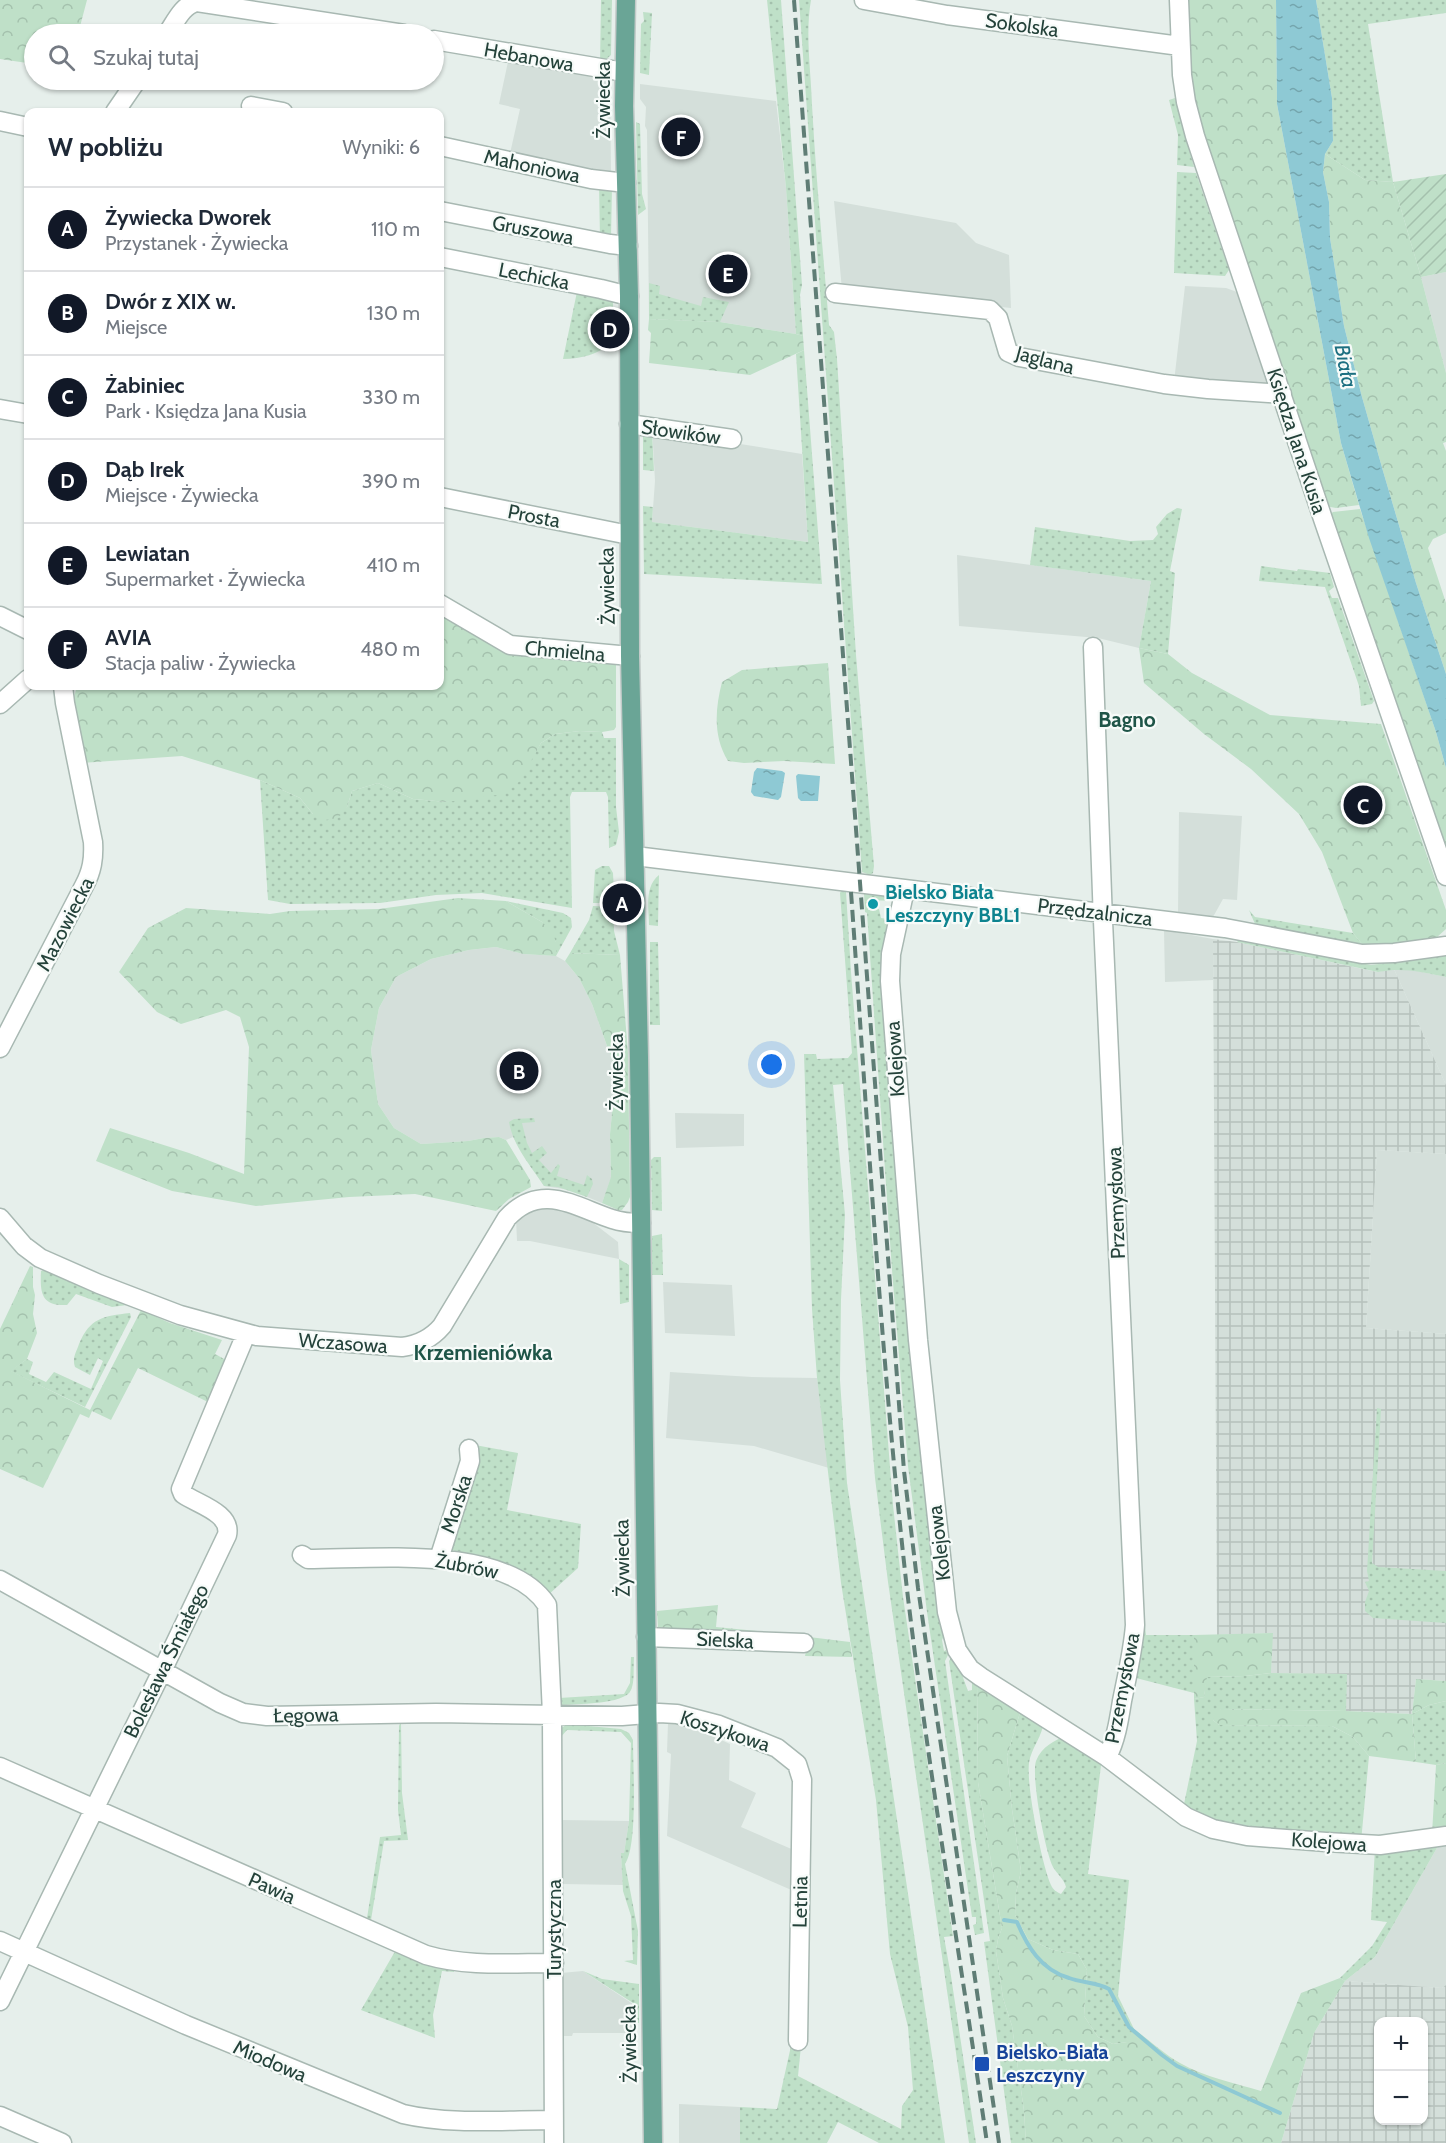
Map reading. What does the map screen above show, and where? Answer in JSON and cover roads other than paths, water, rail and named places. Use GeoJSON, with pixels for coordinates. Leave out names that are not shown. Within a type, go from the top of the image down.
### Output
{"type":"FeatureCollection","features":[{"type":"Feature","properties":{"kind":"main road","name":"Żywiecka"},"geometry":{"type":"LineString","coordinates":[[626,0],[624,72],[629,296],[630,656],[635,856],[653,2143]]}},
{"type":"Feature","properties":{"kind":"street","name":"Sokolska"},"geometry":{"type":"LineString","coordinates":[[864,0],[947,15],[1180,46]]}},
{"type":"Feature","properties":{"kind":"street","name":"Księdza Jana Kusia"},"geometry":{"type":"LineString","coordinates":[[1179,0],[1182,75],[1186,102],[1195,135],[1324,522],[1446,876]]}},
{"type":"Feature","properties":{"kind":"street"},"geometry":{"type":"LineString","coordinates":[[174,24],[190,3],[197,2],[339,24]]}},
{"type":"Feature","properties":{"kind":"street","name":"Hebanowa"},"geometry":{"type":"LineString","coordinates":[[444,42],[624,72]]}},
{"type":"Feature","properties":{"kind":"street"},"geometry":{"type":"LineString","coordinates":[[118,108],[130,90]]}},
{"type":"Feature","properties":{"kind":"street"},"geometry":{"type":"LineString","coordinates":[[251,106],[262,108]]}},
{"type":"Feature","properties":{"kind":"street"},"geometry":{"type":"LineString","coordinates":[[0,121],[24,126]]}},
{"type":"Feature","properties":{"kind":"street","name":"Mahoniowa"},"geometry":{"type":"LineString","coordinates":[[444,147],[591,179],[626,183]]}},
{"type":"Feature","properties":{"kind":"street","name":"Gruszowa"},"geometry":{"type":"LineString","coordinates":[[444,213],[628,246]]}},
{"type":"Feature","properties":{"kind":"street","name":"Lechicka"},"geometry":{"type":"LineString","coordinates":[[444,258],[629,296]]}},
{"type":"Feature","properties":{"kind":"street","name":"Jaglana"},"geometry":{"type":"LineString","coordinates":[[835,293],[990,310],[998,318],[1008,352],[1019,357],[1164,384],[1282,394]]}},
{"type":"Feature","properties":{"kind":"street"},"geometry":{"type":"LineString","coordinates":[[0,409],[24,413]]}},
{"type":"Feature","properties":{"kind":"street","name":"Słowików"},"geometry":{"type":"LineString","coordinates":[[629,424],[732,439]]}},
{"type":"Feature","properties":{"kind":"street","name":"Prosta"},"geometry":{"type":"LineString","coordinates":[[444,498],[629,535]]}},
{"type":"Feature","properties":{"kind":"street","name":"Chmielna"},"geometry":{"type":"LineString","coordinates":[[444,606],[510,645],[630,656]]}},
{"type":"Feature","properties":{"kind":"street"},"geometry":{"type":"LineString","coordinates":[[0,616],[24,628]]}},
{"type":"Feature","properties":{"kind":"street","name":"Przemysłowa"},"geometry":{"type":"LineString","coordinates":[[1093,646],[1135,1625],[1134,1643],[1119,1718],[1113,1745],[1107,1757]]}},
{"type":"Feature","properties":{"kind":"street"},"geometry":{"type":"LineString","coordinates":[[0,704],[24,683]]}},
{"type":"Feature","properties":{"kind":"street","name":"Mazowiecka"},"geometry":{"type":"LineString","coordinates":[[0,1048],[92,871],[93,842],[63,690]]}},
{"type":"Feature","properties":{"kind":"street","name":"Przędzalnicza"},"geometry":{"type":"LineString","coordinates":[[635,856],[1232,929],[1362,954],[1394,953],[1446,946]]}},
{"type":"Feature","properties":{"kind":"street","name":"Kolejowa"},"geometry":{"type":"LineString","coordinates":[[904,889],[891,954],[890,991],[918,1340],[938,1536],[951,1631],[963,1661],[975,1673],[1107,1757],[1186,1817],[1214,1829],[1247,1836],[1368,1845],[1446,1836]]}},
{"type":"Feature","properties":{"kind":"street","name":"Wczasowa"},"geometry":{"type":"LineString","coordinates":[[0,1218],[24,1246],[51,1263],[180,1315],[246,1334],[341,1344],[411,1346],[428,1339],[442,1326],[501,1226],[519,1207],[534,1200],[555,1198],[612,1218],[640,1223]]}},
{"type":"Feature","properties":{"kind":"street","name":"Bolesława Śmiałego"},"geometry":{"type":"LineString","coordinates":[[0,2001],[228,1531],[223,1518],[183,1494],[181,1488],[246,1334]]}},
{"type":"Feature","properties":{"kind":"street","name":"Morska"},"geometry":{"type":"LineString","coordinates":[[439,1559],[470,1461],[469,1449]]}},
{"type":"Feature","properties":{"kind":"street","name":"Żubrów"},"geometry":{"type":"LineString","coordinates":[[302,1555],[308,1558],[439,1559],[502,1571],[543,1599],[547,1605],[552,1714]]}},
{"type":"Feature","properties":{"kind":"street","name":"Łęgowa"},"geometry":{"type":"LineString","coordinates":[[0,1580],[233,1709],[255,1715],[647,1714]]}},
{"type":"Feature","properties":{"kind":"street","name":"Sielska"},"geometry":{"type":"LineString","coordinates":[[646,1637],[804,1643]]}},
{"type":"Feature","properties":{"kind":"street","name":"Turystyczna"},"geometry":{"type":"LineString","coordinates":[[552,1714],[554,2143]]}},
{"type":"Feature","properties":{"kind":"street","name":"Koszykowa"},"geometry":{"type":"LineString","coordinates":[[647,1714],[683,1715],[719,1725],[777,1748],[797,1764]]}},
{"type":"Feature","properties":{"kind":"street","name":"Letnia"},"geometry":{"type":"LineString","coordinates":[[797,1764],[802,1780],[798,2041]]}},
{"type":"Feature","properties":{"kind":"street","name":"Pawia"},"geometry":{"type":"LineString","coordinates":[[0,1767],[426,1955],[452,1962],[554,1963]]}},
{"type":"Feature","properties":{"kind":"street","name":"Miodowa"},"geometry":{"type":"LineString","coordinates":[[0,1941],[214,2037],[403,2114],[419,2118],[554,2120]]}},
{"type":"Feature","properties":{"kind":"street"},"geometry":{"type":"LineString","coordinates":[[0,2116],[62,2143]]}},
{"type":"Feature","properties":{"kind":"water","name":"Biała"},"geometry":{"type":"Polygon","coordinates":[[[1276,0],[1316,0],[1332,98],[1333,141],[1325,154],[1323,172],[1329,202],[1330,238],[1344,326],[1383,471],[1446,674],[1446,768],[1436,732],[1369,538],[1341,443],[1277,104],[1276,0]]]}},
{"type":"Feature","properties":{"kind":"water"},"geometry":{"type":"Polygon","coordinates":[[[757,768],[785,773],[781,797],[778,800],[754,796],[751,792],[754,772],[757,768]]]}},
{"type":"Feature","properties":{"kind":"water"},"geometry":{"type":"Polygon","coordinates":[[[798,774],[820,776],[818,801],[801,801],[798,798],[796,776],[798,774]]]}},
{"type":"Feature","properties":{"kind":"waterway"},"geometry":{"type":"LineString","coordinates":[[1004,1920],[1017,1922],[1030,1948],[1050,1969],[1069,1978],[1109,1989],[1129,2027],[1177,2066],[1280,2113]]}},
{"type":"Feature","properties":{"kind":"railway"},"geometry":{"type":"LineString","coordinates":[[794,0],[904,1471],[918,1588],[999,2143]]}},
{"type":"Feature","properties":{"kind":"railway"},"geometry":{"type":"LineString","coordinates":[[851,892],[869,1157],[898,1510],[936,1803],[987,2143]]}},
{"type":"Feature","properties":{"kind":"place","name":"AVIA"},"geometry":{"type":"Point","coordinates":[681,137]}},
{"type":"Feature","properties":{"kind":"place","name":"Lewiatan"},"geometry":{"type":"Point","coordinates":[728,274]}},
{"type":"Feature","properties":{"kind":"place","name":"Dąb Irek"},"geometry":{"type":"Point","coordinates":[610,329]}},
{"type":"Feature","properties":{"kind":"place","name":"Żabiniec"},"geometry":{"type":"Point","coordinates":[1363,805]}},
{"type":"Feature","properties":{"kind":"place","name":"Żywiecka Dworek"},"geometry":{"type":"Point","coordinates":[622,903]}},
{"type":"Feature","properties":{"kind":"place","name":"Bielsko Biała Leszczyny BBL1"},"geometry":{"type":"Point","coordinates":[873,904]}},
{"type":"Feature","properties":{"kind":"place","name":"Dwór z XIX w."},"geometry":{"type":"Point","coordinates":[519,1071]}},
{"type":"Feature","properties":{"kind":"place","name":"Bielsko-Biała Leszczyny"},"geometry":{"type":"Point","coordinates":[982,2064]}},
{"type":"Feature","properties":{"kind":"district","name":"Bagno"},"geometry":{"type":"Point","coordinates":[1127,719]}},
{"type":"Feature","properties":{"kind":"district","name":"Krzemieniówka"},"geometry":{"type":"Point","coordinates":[483,1352]}}]}
